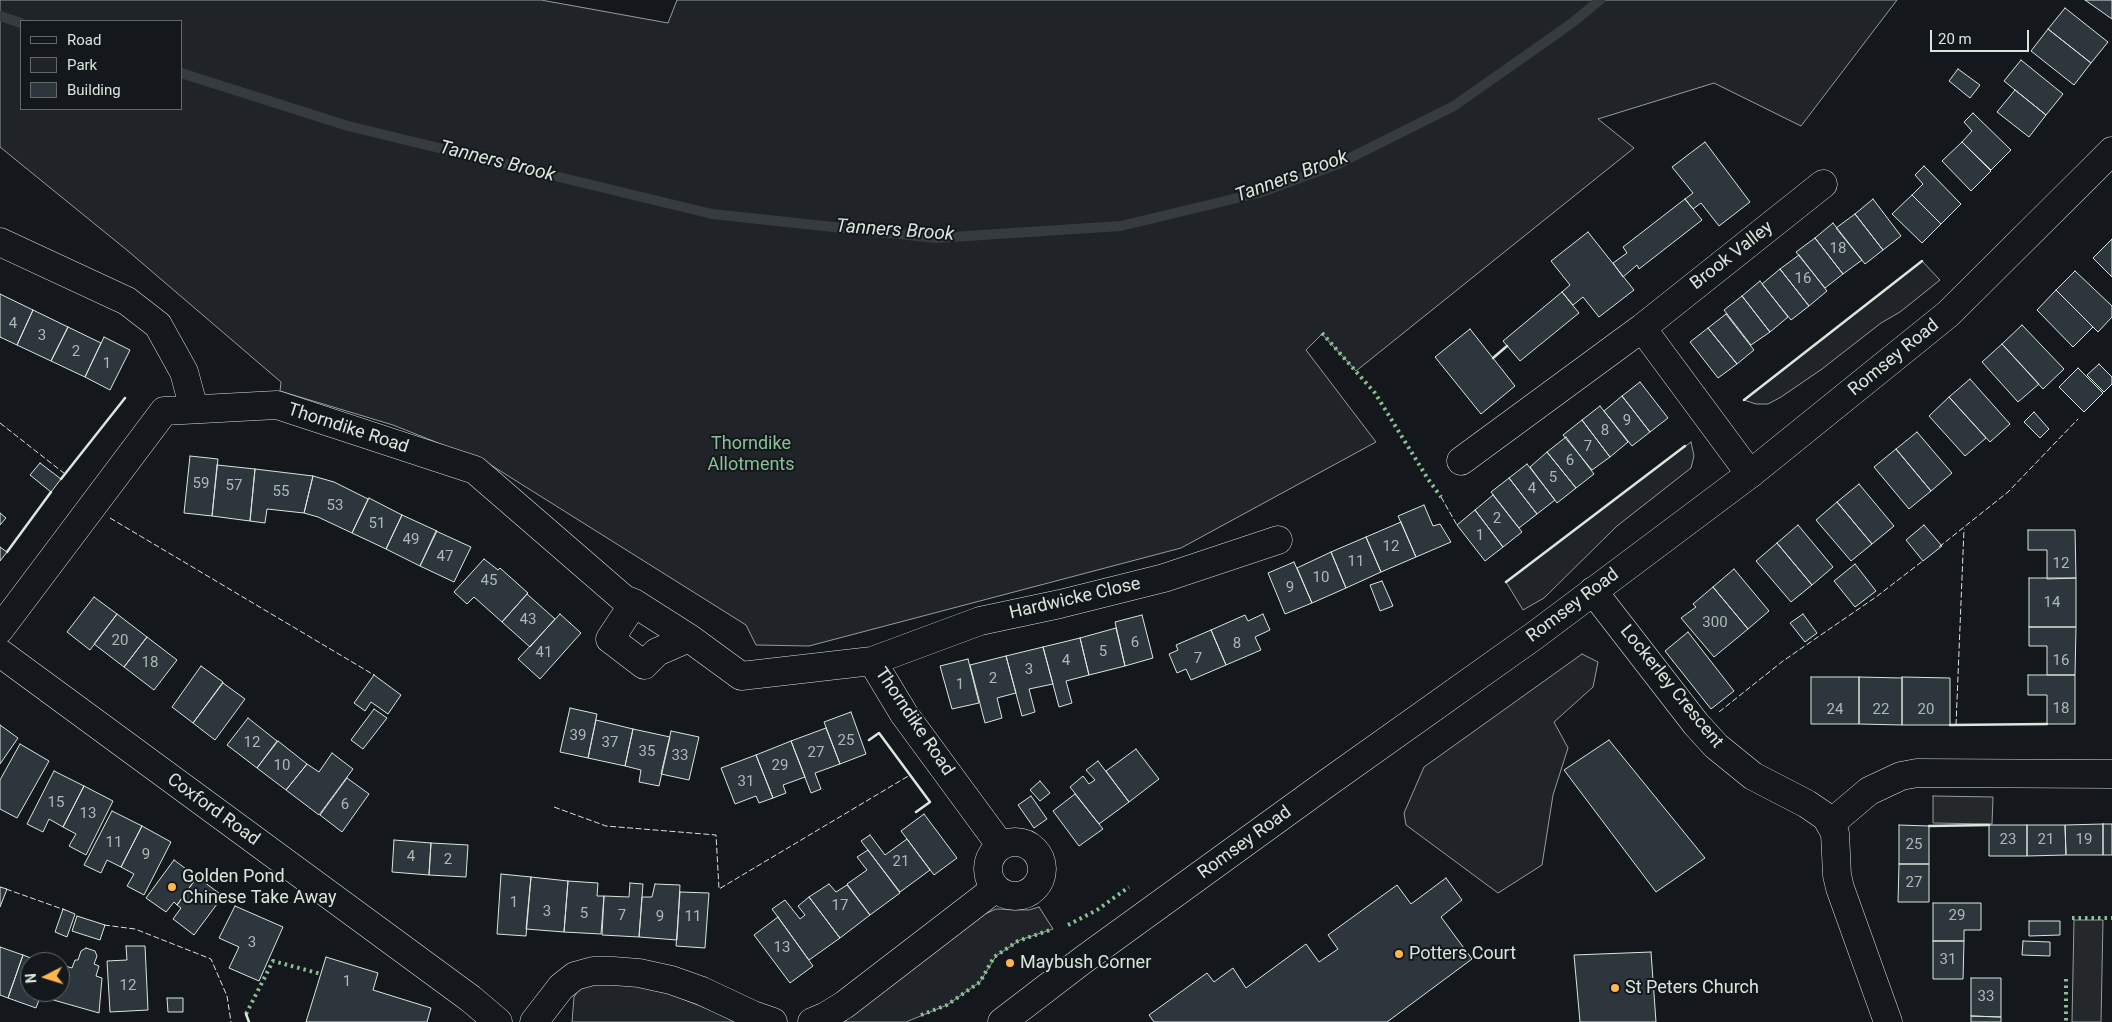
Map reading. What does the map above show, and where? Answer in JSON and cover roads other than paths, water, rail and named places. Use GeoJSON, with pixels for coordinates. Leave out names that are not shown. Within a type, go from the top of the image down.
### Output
{"type":"FeatureCollection","features":[{"type":"Feature","properties":{"kind":"street","name":"Romsey Road"},"geometry":{"type":"LineString","coordinates":[[1002,1022],[1083,960],[1534,636],[1750,474],[1948,314],[2112,151]]}},
{"type":"Feature","properties":{"kind":"street","name":"Brook Valley"},"geometry":{"type":"LineString","coordinates":[[1461,462],[1642,328],[1823,184]]}},
{"type":"Feature","properties":{"kind":"street"},"geometry":{"type":"LineString","coordinates":[[0,242],[127,301],[158,325],[184,372],[194,410]]}},
{"type":"Feature","properties":{"kind":"street"},"geometry":{"type":"LineString","coordinates":[[1642,328],[1750,474]]}},
{"type":"Feature","properties":{"kind":"street","name":"Thorndike Road"},"geometry":{"type":"LineString","coordinates":[[0,629],[164,411],[277,405],[475,470],[624,599],[634,603],[689,638],[741,676],[872,661],[904,714],[1001,846]]}},
{"type":"Feature","properties":{"kind":"street","name":"Hardwicke Close"},"geometry":{"type":"LineString","coordinates":[[872,661],[980,621],[1060,604],[1164,578],[1278,540]]}},
{"type":"Feature","properties":{"kind":"street","name":"Lockerley Crescent"},"geometry":{"type":"LineString","coordinates":[[1593,591],[1696,724],[1716,746],[1753,776],[1807,804],[1826,817],[1830,824]]}},
{"type":"Feature","properties":{"kind":"street"},"geometry":{"type":"LineString","coordinates":[[634,603],[610,639],[644,664],[657,652],[689,638]]}},
{"type":"Feature","properties":{"kind":"street","name":"Coxford Road"},"geometry":{"type":"LineString","coordinates":[[0,653],[471,999],[498,1022]]}},
{"type":"Feature","properties":{"kind":"street"},"geometry":{"type":"LineString","coordinates":[[1888,1022],[1840,888],[1837,875],[1835,833],[1830,824],[1869,791],[1901,776],[1917,773],[2112,774]]}},
{"type":"Feature","properties":{"kind":"street"},"geometry":{"type":"LineString","coordinates":[[1018,841],[1038,852],[1042,863],[1042,873],[1037,885],[1028,893],[1011,896],[996,888],[990,878],[988,867],[992,854],[1001,846],[1018,841]]}},
{"type":"Feature","properties":{"kind":"street"},"geometry":{"type":"LineString","coordinates":[[812,1022],[844,1005],[996,888]]}},
{"type":"Feature","properties":{"kind":"street"},"geometry":{"type":"LineString","coordinates":[[534,1022],[561,987],[576,976],[592,971],[639,973],[671,980],[702,991],[753,1015],[773,1022]]}},
{"type":"Feature","properties":{"kind":"waterway","name":"Tanners Brook"},"geometry":{"type":"LineString","coordinates":[[182,73],[348,126],[712,214],[936,238],[1121,226],[1262,192],[1338,164],[1454,106],[1572,23],[1600,0]]}},
{"type":"Feature","properties":{"kind":"waterway","name":"Tanners Brook"},"geometry":{"type":"LineString","coordinates":[[0,16],[20,23]]}},
{"type":"Feature","properties":{"kind":"place","name":"Golden Pond Chinese Take Away"},"geometry":{"type":"Point","coordinates":[172,887]}},
{"type":"Feature","properties":{"kind":"place","name":"Potters Court"},"geometry":{"type":"Point","coordinates":[1399,954]}},
{"type":"Feature","properties":{"kind":"place","name":"Maybush Corner"},"geometry":{"type":"Point","coordinates":[1010,963]}},
{"type":"Feature","properties":{"kind":"place","name":"St Peters Church"},"geometry":{"type":"Point","coordinates":[1615,988]}},
{"type":"Feature","properties":{"kind":"park label","name":"Thorndike Allotments"},"geometry":{"type":"Point","coordinates":[751,454]}}]}
